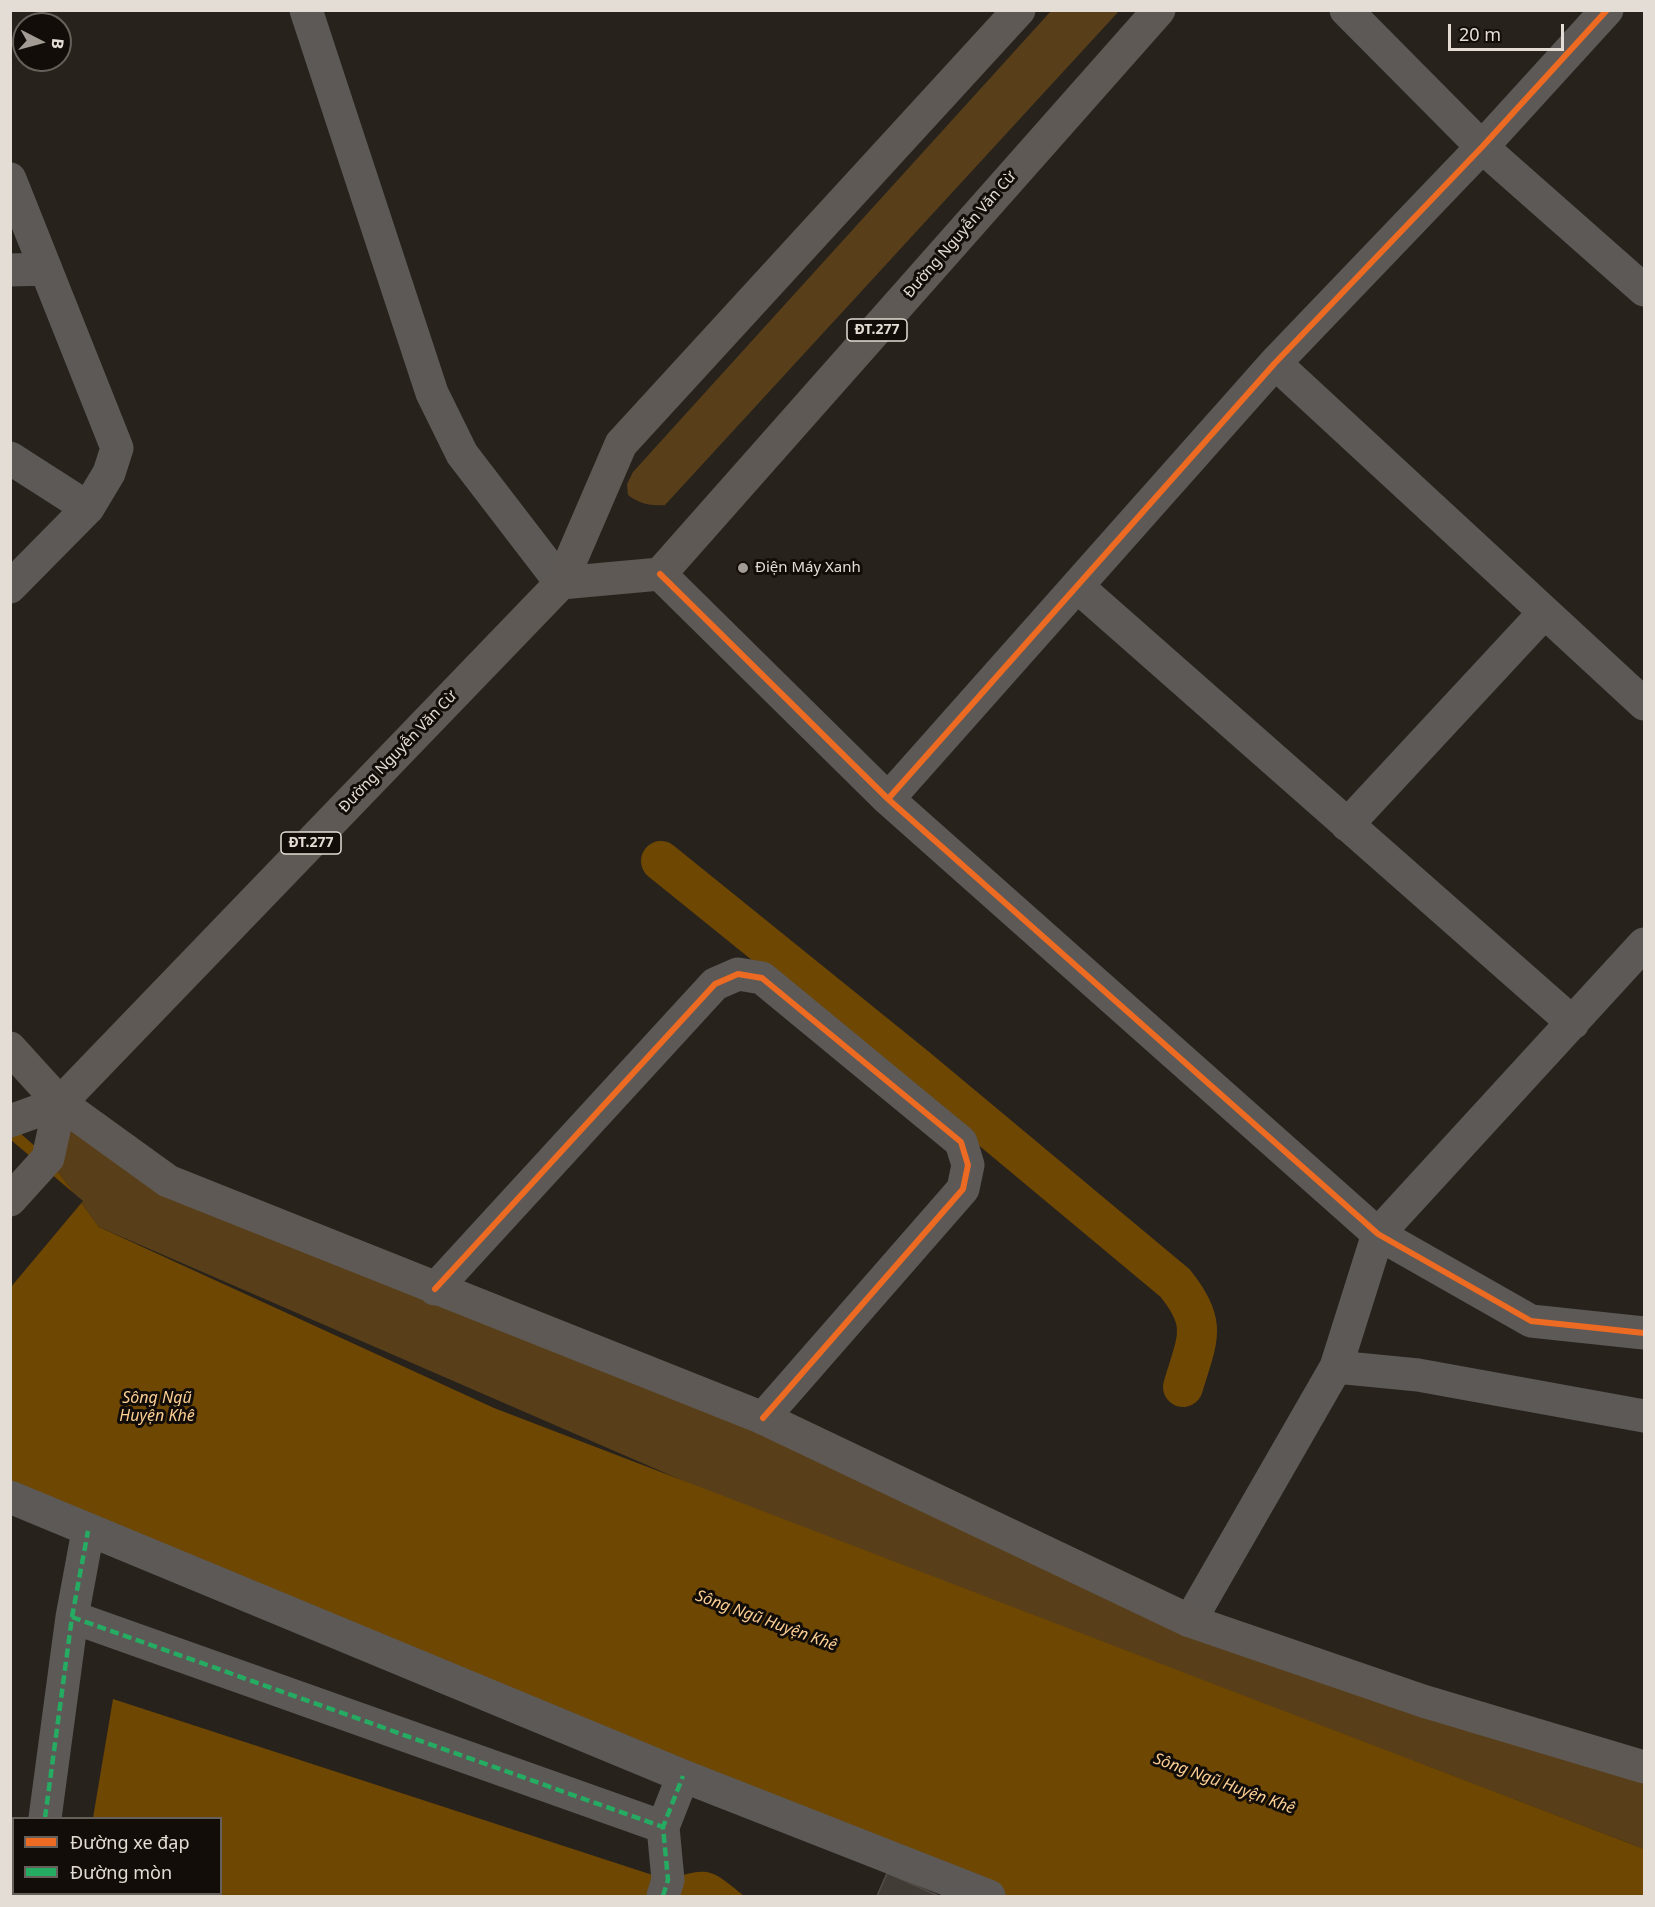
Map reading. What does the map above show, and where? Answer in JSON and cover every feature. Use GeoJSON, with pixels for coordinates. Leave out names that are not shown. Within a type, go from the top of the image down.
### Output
{"type":"FeatureCollection","features":[{"type":"Feature","properties":{"kind":"main road","name":"Đường Nguyễn Văn Cừ"},"geometry":{"type":"LineString","coordinates":[[10,1121],[60,1103],[561,583],[621,444],[1019,10]]}},
{"type":"Feature","properties":{"kind":"main road","name":"Đường Nguyễn Văn Cừ"},"geometry":{"type":"LineString","coordinates":[[660,574],[1159,10]]}},
{"type":"Feature","properties":{"kind":"main road"},"geometry":{"type":"LineString","coordinates":[[561,583],[660,574]]}},
{"type":"Feature","properties":{"kind":"main road"},"geometry":{"type":"LineString","coordinates":[[10,1048],[60,1103],[168,1181],[763,1418],[1190,1621],[1423,1701],[1644,1767]]}},
{"type":"Feature","properties":{"kind":"main road"},"geometry":{"type":"LineString","coordinates":[[10,1200],[48,1158],[60,1103]]}},
{"type":"Feature","properties":{"kind":"street"},"geometry":{"type":"LineString","coordinates":[[306,10],[432,393],[462,454],[561,583]]}},
{"type":"Feature","properties":{"kind":"street"},"geometry":{"type":"LineString","coordinates":[[1346,10],[1482,147],[1644,290]]}},
{"type":"Feature","properties":{"kind":"street"},"geometry":{"type":"LineString","coordinates":[[888,799],[1275,363],[1482,147],[1607,10]]}},
{"type":"Feature","properties":{"kind":"street"},"geometry":{"type":"LineString","coordinates":[[10,179],[117,448],[109,473],[88,508],[10,587]]}},
{"type":"Feature","properties":{"kind":"street"},"geometry":{"type":"LineString","coordinates":[[10,270],[46,270]]}},
{"type":"Feature","properties":{"kind":"street"},"geometry":{"type":"LineString","coordinates":[[1275,363],[1644,704]]}},
{"type":"Feature","properties":{"kind":"street"},"geometry":{"type":"LineString","coordinates":[[10,459],[88,508]]}},
{"type":"Feature","properties":{"kind":"street"},"geometry":{"type":"LineString","coordinates":[[660,574],[888,799],[1378,1234],[1531,1321],[1644,1333]]}},
{"type":"Feature","properties":{"kind":"street"},"geometry":{"type":"LineString","coordinates":[[1078,587],[1573,1023]]}},
{"type":"Feature","properties":{"kind":"street"},"geometry":{"type":"LineString","coordinates":[[1347,825],[1544,613]]}},
{"type":"Feature","properties":{"kind":"street"},"geometry":{"type":"LineString","coordinates":[[1190,1621],[1336,1367],[1378,1234],[1644,944]]}},
{"type":"Feature","properties":{"kind":"street"},"geometry":{"type":"LineString","coordinates":[[435,1289],[715,984],[738,974],[762,978],[961,1142],[968,1165],[963,1189],[763,1418]]}},
{"type":"Feature","properties":{"kind":"street"},"geometry":{"type":"LineString","coordinates":[[1336,1367],[1418,1375],[1644,1416]]}},
{"type":"Feature","properties":{"kind":"street"},"geometry":{"type":"LineString","coordinates":[[10,1497],[683,1776],[989,1896]]}},
{"type":"Feature","properties":{"kind":"street"},"geometry":{"type":"LineString","coordinates":[[45,1817],[72,1617],[88,1531]]}},
{"type":"Feature","properties":{"kind":"street"},"geometry":{"type":"LineString","coordinates":[[72,1617],[663,1827]]}},
{"type":"Feature","properties":{"kind":"street"},"geometry":{"type":"LineString","coordinates":[[663,1896],[668,1880],[663,1827],[683,1776]]}},
{"type":"Feature","properties":{"kind":"shaded area"},"geometry":{"type":"Polygon","coordinates":[[[1051,11],[1119,11],[665,505],[645,504],[628,495],[627,484],[633,472],[1051,11]]]}},
{"type":"Feature","properties":{"kind":"shaded area"},"geometry":{"type":"Polygon","coordinates":[[[60,1103],[168,1181],[435,1289],[1190,1621],[1644,1767],[1644,1849],[702,1489],[99,1227],[48,1158],[60,1103]]]}},
{"type":"Feature","properties":{"kind":"water","name":"Sông Ngũ Huyện Khê"},"geometry":{"type":"Polygon","coordinates":[[[10,1124],[48,1158],[99,1227],[494,1408],[1644,1849],[1644,1896],[989,1896],[11,1497],[10,1124]]]}},
{"type":"Feature","properties":{"kind":"water"},"geometry":{"type":"Polygon","coordinates":[[[113,1699],[668,1880],[701,1872],[716,1875],[744,1896],[80,1896],[222,1895],[222,1817],[93,1817],[113,1699]]]}},
{"type":"Feature","properties":{"kind":"pier"},"geometry":{"type":"Polygon","coordinates":[[[11,1140],[83,1201],[11,1287],[11,1140]]]}},
{"type":"Feature","properties":{"kind":"building"},"geometry":{"type":"Polygon","coordinates":[[[887,1873],[939,1896],[877,1896],[887,1873]]]}},
{"type":"Feature","properties":{"kind":"waterway"},"geometry":{"type":"LineString","coordinates":[[661,861],[916,1067],[1175,1283],[1193,1310],[1197,1333],[1183,1387]]}},
{"type":"Feature","properties":{"kind":"marked path"},"geometry":{"type":"LineString","coordinates":[[45,1817],[72,1617],[88,1531]]}},
{"type":"Feature","properties":{"kind":"marked path"},"geometry":{"type":"LineString","coordinates":[[72,1617],[663,1827]]}},
{"type":"Feature","properties":{"kind":"marked path"},"geometry":{"type":"LineString","coordinates":[[663,1896],[668,1880],[663,1827],[683,1776]]}},
{"type":"Feature","properties":{"kind":"cycle path"},"geometry":{"type":"LineString","coordinates":[[888,799],[1275,363],[1482,147],[1607,10]]}},
{"type":"Feature","properties":{"kind":"cycle path"},"geometry":{"type":"LineString","coordinates":[[660,574],[888,799],[1378,1234],[1531,1321],[1644,1333]]}},
{"type":"Feature","properties":{"kind":"cycle path"},"geometry":{"type":"LineString","coordinates":[[435,1289],[715,984],[738,974],[762,978],[961,1142],[968,1165],[963,1189],[763,1418]]}},
{"type":"Feature","properties":{"kind":"place","name":"Điện Máy Xanh"},"geometry":{"type":"Point","coordinates":[743,568]}}]}
